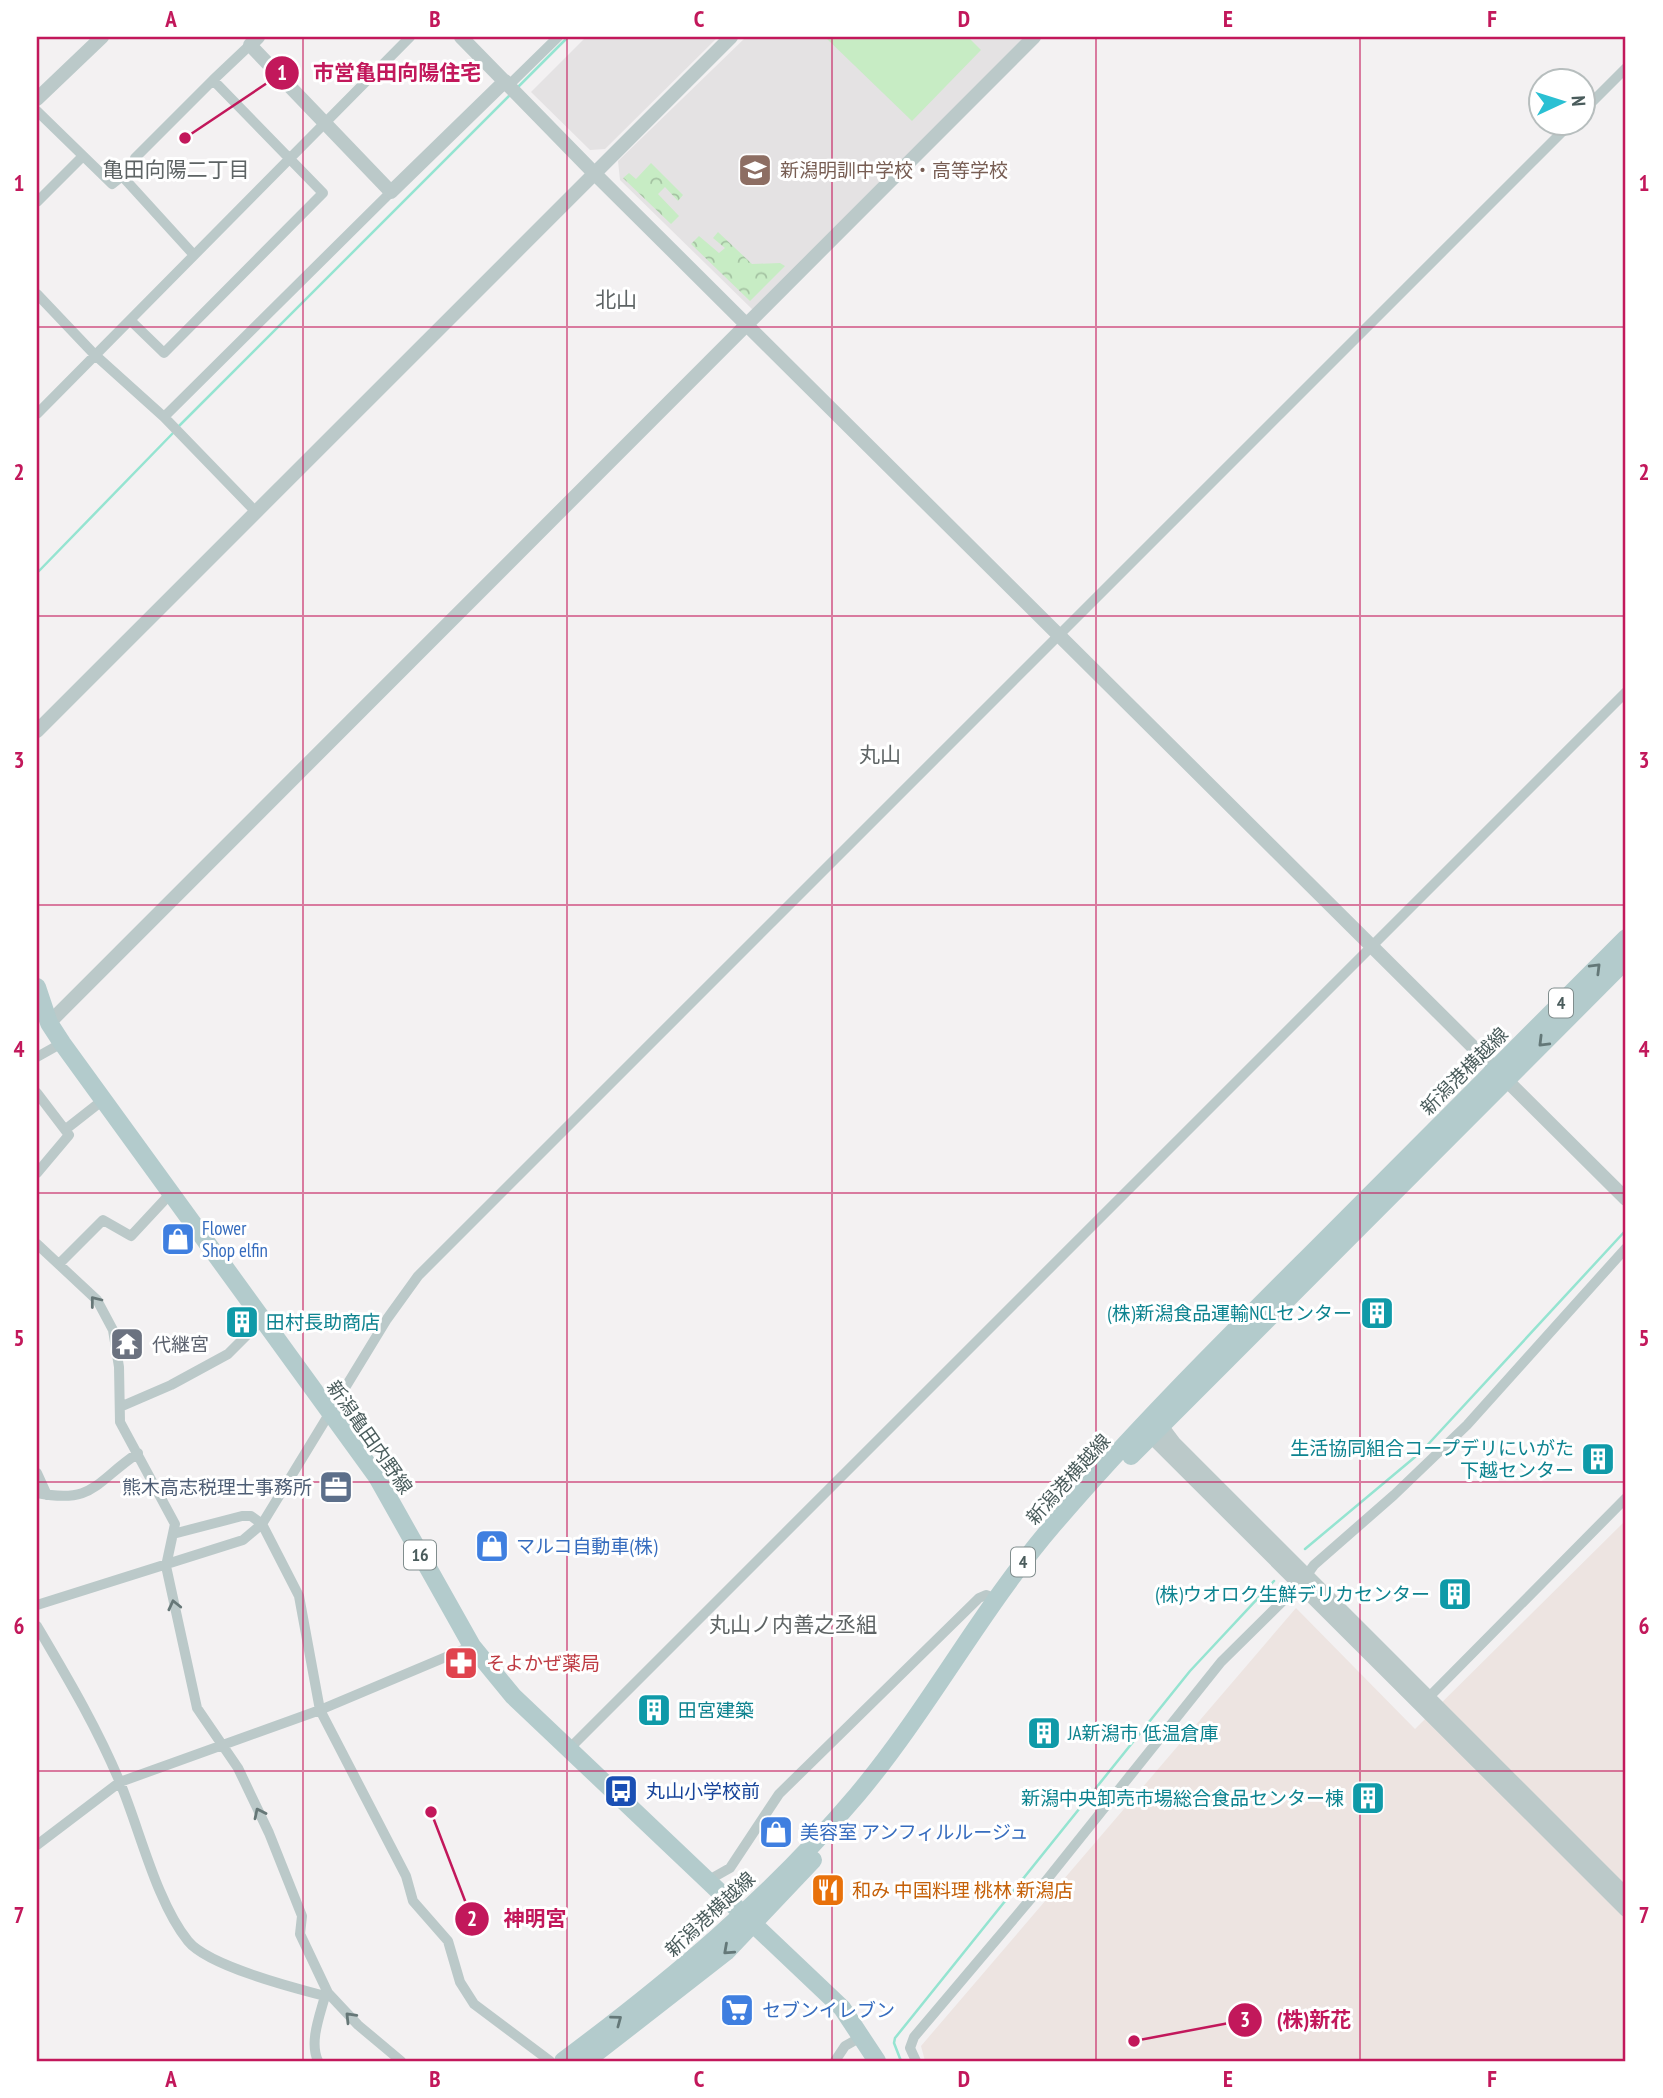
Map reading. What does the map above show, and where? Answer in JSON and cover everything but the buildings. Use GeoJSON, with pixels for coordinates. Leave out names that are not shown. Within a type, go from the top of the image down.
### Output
{"type":"FeatureCollection","features":[{"type":"Feature","properties":{"kind":"main road","name":"新潟港横越線"},"geometry":{"type":"LineString","coordinates":[[586,2061],[726,1952],[750,1919],[857,1794],[906,1729],[994,1598],[1054,1524],[1501,1074],[1626,938]]}},
{"type":"Feature","properties":{"kind":"main road","name":"新潟港横越線"},"geometry":{"type":"LineString","coordinates":[[1501,1074],[1626,960]]}},
{"type":"Feature","properties":{"kind":"main road","name":"新潟亀田内野線"},"geometry":{"type":"LineString","coordinates":[[37,988],[49,1023],[62,1044],[377,1477],[472,1646],[513,1696],[568,1750],[842,2008],[877,2061]]}},
{"type":"Feature","properties":{"kind":"main road","name":"新潟港横越線"},"geometry":{"type":"LineString","coordinates":[[563,2061],[750,1919],[864,1803],[914,1739],[1005,1603],[1060,1533],[1152,1426]]}},
{"type":"Feature","properties":{"kind":"street"},"geometry":{"type":"LineString","coordinates":[[37,99],[102,37]]}},
{"type":"Feature","properties":{"kind":"street"},"geometry":{"type":"LineString","coordinates":[[38,410],[410,37]]}},
{"type":"Feature","properties":{"kind":"street"},"geometry":{"type":"LineString","coordinates":[[461,37],[595,174],[1062,635],[1626,1199]]}},
{"type":"Feature","properties":{"kind":"street"},"geometry":{"type":"LineString","coordinates":[[164,417],[391,192],[558,37]]}},
{"type":"Feature","properties":{"kind":"street"},"geometry":{"type":"LineString","coordinates":[[37,731],[731,37]]}},
{"type":"Feature","properties":{"kind":"street"},"geometry":{"type":"LineString","coordinates":[[49,1023],[1034,37]]}},
{"type":"Feature","properties":{"kind":"street"},"geometry":{"type":"LineString","coordinates":[[135,158],[254,41],[391,192]]}},
{"type":"Feature","properties":{"kind":"street"},"geometry":{"type":"LineString","coordinates":[[1596,99],[1626,68]]}},
{"type":"Feature","properties":{"kind":"street"},"geometry":{"type":"LineString","coordinates":[[130,320],[164,353],[323,193],[213,80]]}},
{"type":"Feature","properties":{"kind":"street"},"geometry":{"type":"LineString","coordinates":[[37,111],[112,184],[122,176],[194,255]]}},
{"type":"Feature","properties":{"kind":"street"},"geometry":{"type":"LineString","coordinates":[[37,1605],[243,1540],[262,1524],[387,1319],[418,1276],[1558,136]]}},
{"type":"Feature","properties":{"kind":"street"},"geometry":{"type":"LineString","coordinates":[[37,202],[83,156]]}},
{"type":"Feature","properties":{"kind":"street"},"geometry":{"type":"LineString","coordinates":[[37,294],[94,355],[164,417],[256,512]]}},
{"type":"Feature","properties":{"kind":"street"},"geometry":{"type":"LineString","coordinates":[[568,1750],[1626,692]]}},
{"type":"Feature","properties":{"kind":"street"},"geometry":{"type":"LineString","coordinates":[[37,1057],[62,1044]]}},
{"type":"Feature","properties":{"kind":"street"},"geometry":{"type":"LineString","coordinates":[[37,1093],[69,1135],[37,1173]]}},
{"type":"Feature","properties":{"kind":"street"},"geometry":{"type":"LineString","coordinates":[[66,1129],[103,1100]]}},
{"type":"Feature","properties":{"kind":"street"},"geometry":{"type":"LineString","coordinates":[[59,1264],[103,1220],[131,1236],[171,1193]]}},
{"type":"Feature","properties":{"kind":"street"},"geometry":{"type":"LineString","coordinates":[[37,1244],[97,1300],[113,1330],[120,1422],[175,1524],[166,1566],[197,1708],[238,1768],[269,1833],[302,1916],[300,1934],[326,1994],[401,2061]]}},
{"type":"Feature","properties":{"kind":"street"},"geometry":{"type":"LineString","coordinates":[[916,2061],[910,2048],[914,2038],[1045,1882],[1221,1662],[1304,1579],[1467,1425],[1626,1248]]}},
{"type":"Feature","properties":{"kind":"street"},"geometry":{"type":"LineString","coordinates":[[120,1406],[172,1385],[228,1354],[262,1320]]}},
{"type":"Feature","properties":{"kind":"street"},"geometry":{"type":"LineString","coordinates":[[1152,1426],[1626,1910]]}},
{"type":"Feature","properties":{"kind":"street"},"geometry":{"type":"LineString","coordinates":[[37,1473],[42,1494],[60,1499],[84,1496],[109,1472],[138,1453]]}},
{"type":"Feature","properties":{"kind":"street"},"geometry":{"type":"LineString","coordinates":[[1429,1697],[1626,1498]]}},
{"type":"Feature","properties":{"kind":"street"},"geometry":{"type":"LineString","coordinates":[[173,1534],[242,1516],[251,1516],[262,1524],[299,1595],[320,1710],[406,1876],[413,1901],[449,1941],[460,1982],[474,2004],[550,2061]]}},
{"type":"Feature","properties":{"kind":"street"},"geometry":{"type":"LineString","coordinates":[[1304,1579],[1429,1697],[1626,1895]]}},
{"type":"Feature","properties":{"kind":"street"},"geometry":{"type":"LineString","coordinates":[[707,1881],[730,1868],[779,1794],[979,1598],[986,1595],[994,1598]]}},
{"type":"Feature","properties":{"kind":"street"},"geometry":{"type":"LineString","coordinates":[[37,1626],[81,1699],[120,1782],[145,1852],[188,1942],[202,1952],[261,1980],[326,1994]]}},
{"type":"Feature","properties":{"kind":"street"},"geometry":{"type":"LineString","coordinates":[[37,1844],[120,1782],[320,1710],[472,1646]]}},
{"type":"Feature","properties":{"kind":"street"},"geometry":{"type":"LineString","coordinates":[[318,2061],[315,2055],[316,2033],[326,1994]]}},
{"type":"Feature","properties":{"kind":"street"},"geometry":{"type":"LineString","coordinates":[[835,2061],[845,2046],[861,2037]]}},
{"type":"Feature","properties":{"kind":"shaded area"},"geometry":{"type":"Polygon","coordinates":[[[586,37],[718,37],[605,149],[590,150],[531,92],[586,37]]]}},
{"type":"Feature","properties":{"kind":"shaded area","name":"新潟明訓中学校・高等学校"},"geometry":{"type":"Polygon","coordinates":[[[746,37],[1025,37],[754,311],[620,180],[618,161],[746,37]]]}},
{"type":"Feature","properties":{"kind":"shaded area"},"geometry":{"type":"Polygon","coordinates":[[[1626,1520],[1626,2061],[925,2061],[921,2046],[1296,1608],[1415,1729],[1626,1520]]]}},
{"type":"Feature","properties":{"kind":"green space"},"geometry":{"type":"Polygon","coordinates":[[[825,37],[968,37],[981,50],[912,121],[825,37]]]}},
{"type":"Feature","properties":{"kind":"green space"},"geometry":{"type":"Polygon","coordinates":[[[651,163],[683,195],[678,201],[665,187],[658,194],[679,216],[671,224],[623,178],[629,173],[636,179],[651,163]]]}},
{"type":"Feature","properties":{"kind":"green space"},"geometry":{"type":"Polygon","coordinates":[[[718,232],[752,264],[780,263],[785,266],[750,301],[691,244],[699,236],[719,253],[725,248],[713,238],[718,232]]]}},
{"type":"Feature","properties":{"kind":"waterway"},"geometry":{"type":"LineString","coordinates":[[517,88],[568,37]]}},
{"type":"Feature","properties":{"kind":"waterway"},"geometry":{"type":"LineString","coordinates":[[178,427],[510,95]]}},
{"type":"Feature","properties":{"kind":"waterway"},"geometry":{"type":"LineString","coordinates":[[37,573],[174,432]]}},
{"type":"Feature","properties":{"kind":"waterway"},"geometry":{"type":"LineString","coordinates":[[1305,1549],[1421,1452],[1626,1230]]}},
{"type":"Feature","properties":{"kind":"waterway"},"geometry":{"type":"LineString","coordinates":[[901,2061],[894,2043],[895,2038],[1190,1671],[1274,1581]]}},
{"type":"Feature","properties":{"kind":"place","name":"市営亀田向陽住宅"},"geometry":{"type":"Point","coordinates":[185,138]}},
{"type":"Feature","properties":{"kind":"place","name":"新潟明訓中学校・高等学校"},"geometry":{"type":"Point","coordinates":[755,170]}},
{"type":"Feature","properties":{"kind":"place","name":"Flower Shop elfin"},"geometry":{"type":"Point","coordinates":[178,1239]}},
{"type":"Feature","properties":{"kind":"place","name":"(株)新潟食品運輸NCLセンター"},"geometry":{"type":"Point","coordinates":[1377,1313]}},
{"type":"Feature","properties":{"kind":"place","name":"田村長助商店"},"geometry":{"type":"Point","coordinates":[242,1322]}},
{"type":"Feature","properties":{"kind":"place","name":"代継宮"},"geometry":{"type":"Point","coordinates":[127,1344]}},
{"type":"Feature","properties":{"kind":"place","name":"生活協同組合コープデリにいがた 下越センター"},"geometry":{"type":"Point","coordinates":[1598,1459]}},
{"type":"Feature","properties":{"kind":"place","name":"熊木高志税理士事務所"},"geometry":{"type":"Point","coordinates":[336,1487]}},
{"type":"Feature","properties":{"kind":"place","name":"マルコ自動車(株)"},"geometry":{"type":"Point","coordinates":[492,1546]}},
{"type":"Feature","properties":{"kind":"place","name":"(株)ウオロク生鮮デリカセンター"},"geometry":{"type":"Point","coordinates":[1455,1594]}},
{"type":"Feature","properties":{"kind":"place","name":"そよかぜ薬局"},"geometry":{"type":"Point","coordinates":[461,1663]}},
{"type":"Feature","properties":{"kind":"place","name":"田宮建築"},"geometry":{"type":"Point","coordinates":[654,1710]}},
{"type":"Feature","properties":{"kind":"place","name":"JA新潟市 低温倉庫"},"geometry":{"type":"Point","coordinates":[1044,1733]}},
{"type":"Feature","properties":{"kind":"place","name":"丸山小学校前"},"geometry":{"type":"Point","coordinates":[621,1791]}},
{"type":"Feature","properties":{"kind":"place","name":"新潟中央卸売市場総合食品センター棟"},"geometry":{"type":"Point","coordinates":[1368,1798]}},
{"type":"Feature","properties":{"kind":"place","name":"神明宮"},"geometry":{"type":"Point","coordinates":[431,1812]}},
{"type":"Feature","properties":{"kind":"place","name":"美容室 アンフィルルージュ"},"geometry":{"type":"Point","coordinates":[776,1832]}},
{"type":"Feature","properties":{"kind":"place","name":"和み 中国料理 桃林 新潟店"},"geometry":{"type":"Point","coordinates":[828,1890]}},
{"type":"Feature","properties":{"kind":"place","name":"セブンイレブン"},"geometry":{"type":"Point","coordinates":[737,2010]}},
{"type":"Feature","properties":{"kind":"place","name":"(株)新花"},"geometry":{"type":"Point","coordinates":[1134,2041]}},
{"type":"Feature","properties":{"kind":"district","name":"亀田向陽二丁目"},"geometry":{"type":"Point","coordinates":[176,170]}},
{"type":"Feature","properties":{"kind":"district","name":"北山"},"geometry":{"type":"Point","coordinates":[616,300]}},
{"type":"Feature","properties":{"kind":"district","name":"丸山"},"geometry":{"type":"Point","coordinates":[880,755]}},
{"type":"Feature","properties":{"kind":"district","name":"丸山ノ内善之丞組"},"geometry":{"type":"Point","coordinates":[793,1625]}}]}
